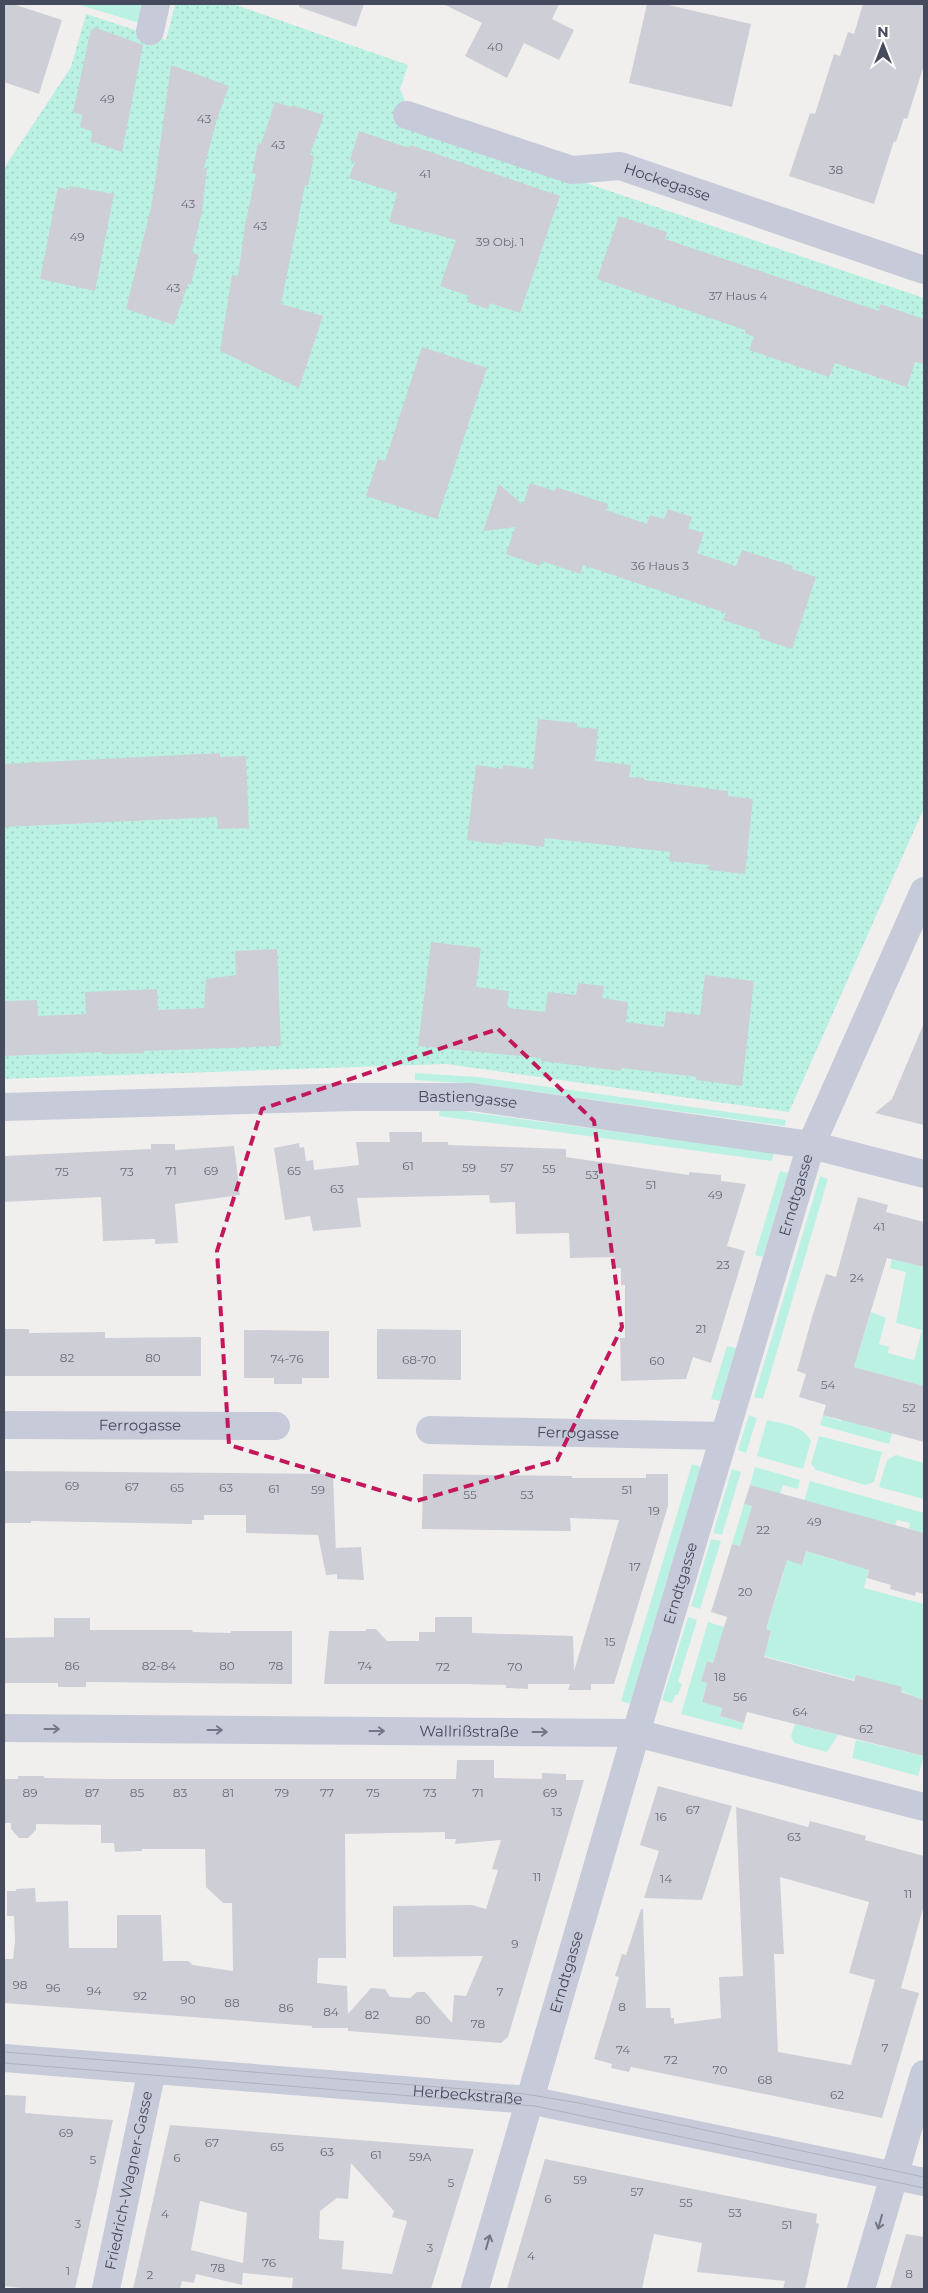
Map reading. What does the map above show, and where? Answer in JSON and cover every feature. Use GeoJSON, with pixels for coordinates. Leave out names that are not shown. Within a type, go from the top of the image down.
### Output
{"type":"FeatureCollection","features":[{"type":"Feature","properties":{"kind":"street"},"geometry":{"type":"LineString","coordinates":[[150,31],[156,4]]}},
{"type":"Feature","properties":{"kind":"street","name":"Hockegasse"},"geometry":{"type":"LineString","coordinates":[[408,115],[572,170],[620,166],[924,270]]}},
{"type":"Feature","properties":{"kind":"street","name":"Erndtgasse"},"geometry":{"type":"LineString","coordinates":[[475,2289],[636,1733],[811,1145],[924,891]]}},
{"type":"Feature","properties":{"kind":"street","name":"Bastiengasse"},"geometry":{"type":"LineString","coordinates":[[4,1106],[345,1097],[472,1097],[811,1145],[924,1174]]}},
{"type":"Feature","properties":{"kind":"street","name":"Ferrogasse"},"geometry":{"type":"LineString","coordinates":[[4,1425],[276,1426]]}},
{"type":"Feature","properties":{"kind":"street","name":"Ferrogasse"},"geometry":{"type":"LineString","coordinates":[[430,1430],[724,1436]]}},
{"type":"Feature","properties":{"kind":"street","name":"Wallrißstraße"},"geometry":{"type":"LineString","coordinates":[[4,1728],[636,1733],[924,1807]]}},
{"type":"Feature","properties":{"kind":"street","name":"Herbeckstraße"},"geometry":{"type":"LineString","coordinates":[[4,2058],[529,2100],[924,2182]]}},
{"type":"Feature","properties":{"kind":"street","name":"Friedrich-Wagner-Gasse"},"geometry":{"type":"LineString","coordinates":[[106,2289],[152,2070]]}},
{"type":"Feature","properties":{"kind":"street"},"geometry":{"type":"LineString","coordinates":[[861,2289],[924,2074]]}},
{"type":"Feature","properties":{"kind":"highlighted area"},"geometry":{"type":"Polygon","coordinates":[[[498,1029],[594,1121],[622,1327],[557,1460],[416,1501],[229,1445],[217,1251],[262,1109],[498,1029]]]}},
{"type":"Feature","properties":{"kind":"green space"},"geometry":{"type":"Polygon","coordinates":[[[77,4],[146,4],[142,24],[77,4]]]}},
{"type":"Feature","properties":{"kind":"green space"},"geometry":{"type":"Polygon","coordinates":[[[175,4],[233,4],[408,65],[400,89],[415,125],[924,298],[924,808],[789,1112],[446,1064],[4,1079],[4,168],[71,67],[86,14],[166,40],[175,4]]]}},
{"type":"Feature","properties":{"kind":"green space"},"geometry":{"type":"Polygon","coordinates":[[[415,1073],[478,1077],[786,1120],[785,1126],[478,1084],[415,1080],[415,1073]]]}},
{"type":"Feature","properties":{"kind":"green space"},"geometry":{"type":"Polygon","coordinates":[[[440,1108],[774,1153],[772,1161],[439,1116],[440,1108]]]}},
{"type":"Feature","properties":{"kind":"green space"},"geometry":{"type":"Polygon","coordinates":[[[780,1171],[788,1173],[763,1257],[755,1255],[780,1171]]]}},
{"type":"Feature","properties":{"kind":"green space"},"geometry":{"type":"Polygon","coordinates":[[[820,1176],[828,1179],[763,1399],[754,1397],[820,1176]]]}},
{"type":"Feature","properties":{"kind":"green space"},"geometry":{"type":"Polygon","coordinates":[[[892,1259],[924,1267],[924,1386],[854,1367],[871,1312],[886,1318],[879,1344],[889,1347],[888,1353],[914,1360],[922,1330],[896,1323],[906,1272],[890,1268],[892,1259]]]}},
{"type":"Feature","properties":{"kind":"green space"},"geometry":{"type":"Polygon","coordinates":[[[727,1346],[736,1348],[720,1401],[711,1399],[727,1346]]]}},
{"type":"Feature","properties":{"kind":"green space"},"geometry":{"type":"Polygon","coordinates":[[[844,1410],[866,1416],[863,1426],[881,1431],[895,1423],[889,1444],[820,1425],[823,1415],[841,1421],[844,1410]]]}},
{"type":"Feature","properties":{"kind":"green space"},"geometry":{"type":"Polygon","coordinates":[[[749,1415],[757,1418],[746,1453],[738,1450],[749,1415]]]}},
{"type":"Feature","properties":{"kind":"green space"},"geometry":{"type":"Polygon","coordinates":[[[767,1420],[798,1428],[811,1441],[803,1469],[757,1456],[767,1420]]]}},
{"type":"Feature","properties":{"kind":"green space"},"geometry":{"type":"Polygon","coordinates":[[[819,1436],[882,1452],[874,1482],[865,1485],[816,1470],[811,1464],[819,1436]]]}},
{"type":"Feature","properties":{"kind":"green space"},"geometry":{"type":"Polygon","coordinates":[[[896,1455],[924,1463],[924,1499],[879,1487],[887,1460],[896,1455]]]}},
{"type":"Feature","properties":{"kind":"green space"},"geometry":{"type":"Polygon","coordinates":[[[692,1464],[701,1467],[630,1704],[621,1701],[692,1464]]]}},
{"type":"Feature","properties":{"kind":"green space"},"geometry":{"type":"Polygon","coordinates":[[[755,1467],[800,1480],[798,1489],[783,1485],[780,1494],[750,1485],[755,1467]]]}},
{"type":"Feature","properties":{"kind":"green space"},"geometry":{"type":"Polygon","coordinates":[[[732,1469],[741,1472],[722,1535],[713,1533],[732,1469]]]}},
{"type":"Feature","properties":{"kind":"green space"},"geometry":{"type":"Polygon","coordinates":[[[810,1481],[924,1513],[924,1533],[909,1529],[910,1523],[897,1520],[895,1525],[883,1521],[882,1523],[804,1501],[810,1481]]]}},
{"type":"Feature","properties":{"kind":"green space"},"geometry":{"type":"Polygon","coordinates":[[[744,1504],[752,1506],[740,1546],[732,1544],[744,1504]]]}},
{"type":"Feature","properties":{"kind":"green space"},"geometry":{"type":"Polygon","coordinates":[[[711,1539],[721,1541],[700,1609],[691,1606],[711,1539]]]}},
{"type":"Feature","properties":{"kind":"green space"},"geometry":{"type":"Polygon","coordinates":[[[806,1551],[845,1563],[870,1565],[864,1588],[924,1604],[924,1700],[914,1697],[910,1702],[911,1695],[856,1675],[854,1680],[719,1644],[713,1663],[707,1661],[701,1681],[707,1683],[702,1701],[722,1707],[720,1716],[744,1723],[742,1730],[681,1714],[708,1622],[769,1641],[771,1631],[766,1629],[783,1575],[784,1559],[802,1564],[806,1551]]]}},
{"type":"Feature","properties":{"kind":"green space"},"geometry":{"type":"Polygon","coordinates":[[[688,1617],[697,1620],[678,1682],[682,1684],[678,1695],[675,1695],[672,1703],[662,1700],[688,1617]]]}},
{"type":"Feature","properties":{"kind":"green space"},"geometry":{"type":"Polygon","coordinates":[[[795,1724],[838,1735],[827,1752],[794,1743],[791,1736],[795,1724]]]}},
{"type":"Feature","properties":{"kind":"green space"},"geometry":{"type":"Polygon","coordinates":[[[856,1740],[924,1756],[918,1776],[852,1758],[856,1740]]]}},
{"type":"Feature","properties":{"kind":"building"},"geometry":{"type":"Polygon","coordinates":[[[4,4],[13,4],[62,20],[39,94],[4,82],[4,4]]]}},
{"type":"Feature","properties":{"kind":"building"},"geometry":{"type":"Polygon","coordinates":[[[299,4],[364,4],[356,27],[299,7],[299,4]]]}},
{"type":"Feature","properties":{"kind":"building"},"geometry":{"type":"Polygon","coordinates":[[[443,4],[559,4],[552,19],[574,30],[559,60],[524,43],[507,78],[465,56],[482,23],[443,4]]]}},
{"type":"Feature","properties":{"kind":"building"},"geometry":{"type":"Polygon","coordinates":[[[647,4],[664,4],[751,24],[732,107],[629,83],[647,4]]]}},
{"type":"Feature","properties":{"kind":"building"},"geometry":{"type":"Polygon","coordinates":[[[863,4],[924,4],[924,65],[907,119],[904,118],[896,142],[894,141],[874,204],[789,176],[810,113],[815,114],[834,54],[840,56],[848,32],[854,34],[863,4]]]}},
{"type":"Feature","properties":{"kind":"building"},"geometry":{"type":"Polygon","coordinates":[[[94,27],[143,45],[122,152],[90,141],[93,132],[80,127],[82,115],[73,112],[91,29],[93,30],[94,27]]]}},
{"type":"Feature","properties":{"kind":"building"},"geometry":{"type":"Polygon","coordinates":[[[171,65],[229,86],[217,119],[204,168],[207,168],[202,212],[192,253],[198,254],[191,285],[188,284],[174,325],[126,309],[152,203],[171,65]]]}},
{"type":"Feature","properties":{"kind":"building"},"geometry":{"type":"Polygon","coordinates":[[[275,102],[324,115],[310,155],[314,156],[308,186],[305,185],[281,304],[323,316],[299,388],[220,351],[232,275],[238,276],[245,225],[256,174],[252,173],[258,143],[261,144],[275,102]]]}},
{"type":"Feature","properties":{"kind":"building"},"geometry":{"type":"Polygon","coordinates":[[[359,131],[409,148],[410,145],[560,196],[520,313],[490,303],[488,309],[467,302],[469,296],[440,286],[456,240],[389,222],[397,193],[349,178],[355,162],[350,160],[359,131]]]}},
{"type":"Feature","properties":{"kind":"building"},"geometry":{"type":"Polygon","coordinates":[[[70,186],[114,194],[95,291],[40,279],[58,187],[69,190],[70,186]]]}},
{"type":"Feature","properties":{"kind":"building"},"geometry":{"type":"Polygon","coordinates":[[[619,216],[667,232],[665,239],[879,311],[880,304],[924,319],[924,364],[915,362],[907,387],[835,363],[829,377],[749,350],[754,337],[745,333],[745,330],[597,279],[619,216]]]}},
{"type":"Feature","properties":{"kind":"building"},"geometry":{"type":"Polygon","coordinates":[[[422,347],[487,368],[437,519],[366,496],[378,459],[385,461],[422,347]]]}},
{"type":"Feature","properties":{"kind":"building"},"geometry":{"type":"Polygon","coordinates":[[[530,483],[555,491],[556,487],[608,504],[606,510],[647,524],[650,515],[664,519],[668,509],[692,517],[688,528],[704,533],[697,553],[736,566],[742,550],[793,566],[792,569],[816,577],[792,649],[759,638],[760,632],[723,620],[726,613],[583,565],[580,574],[542,561],[540,566],[506,554],[515,527],[483,531],[499,484],[523,505],[530,483]]]}},
{"type":"Feature","properties":{"kind":"building"},"geometry":{"type":"Polygon","coordinates":[[[538,719],[577,723],[577,727],[598,729],[595,761],[631,765],[629,777],[728,791],[728,796],[753,799],[745,874],[709,870],[709,865],[669,861],[670,852],[545,838],[544,847],[503,842],[503,845],[467,840],[476,765],[503,769],[503,765],[533,769],[538,719]]]}},
{"type":"Feature","properties":{"kind":"building"},"geometry":{"type":"Polygon","coordinates":[[[220,753],[220,757],[246,756],[249,828],[218,829],[217,817],[4,827],[4,764],[220,753]]]}},
{"type":"Feature","properties":{"kind":"building"},"geometry":{"type":"Polygon","coordinates":[[[431,942],[481,948],[476,987],[509,991],[507,1008],[545,1012],[548,992],[576,995],[578,983],[604,986],[602,998],[628,1002],[626,1022],[664,1027],[666,1011],[700,1015],[705,975],[754,981],[742,1086],[696,1080],[697,1077],[621,1068],[621,1071],[541,1061],[541,1058],[418,1046],[431,942]]]}},
{"type":"Feature","properties":{"kind":"building"},"geometry":{"type":"Polygon","coordinates":[[[277,949],[281,1046],[144,1051],[144,1053],[103,1054],[103,1052],[4,1056],[4,1001],[37,1000],[38,1016],[86,1014],[85,992],[157,989],[158,1010],[204,1008],[206,979],[236,975],[235,951],[277,949]]]}},
{"type":"Feature","properties":{"kind":"building"},"geometry":{"type":"Polygon","coordinates":[[[924,1023],[924,1125],[875,1113],[892,1099],[924,1023]]]}},
{"type":"Feature","properties":{"kind":"building"},"geometry":{"type":"Polygon","coordinates":[[[389,1132],[422,1132],[422,1142],[448,1142],[448,1145],[566,1149],[566,1157],[689,1175],[689,1172],[721,1175],[721,1181],[746,1184],[727,1246],[745,1251],[711,1363],[693,1357],[686,1379],[621,1381],[620,1338],[625,1338],[625,1285],[621,1285],[621,1268],[615,1268],[615,1257],[570,1258],[569,1233],[516,1234],[515,1202],[490,1203],[489,1195],[357,1198],[361,1227],[313,1231],[310,1216],[285,1220],[274,1148],[299,1143],[300,1148],[304,1147],[306,1161],[313,1160],[314,1170],[359,1165],[356,1142],[390,1142],[389,1132]]]}},
{"type":"Feature","properties":{"kind":"building"},"geometry":{"type":"Polygon","coordinates":[[[151,1144],[175,1144],[175,1150],[234,1146],[240,1195],[175,1204],[178,1243],[155,1244],[155,1239],[103,1241],[101,1197],[4,1202],[4,1156],[151,1149],[151,1144]]]}},
{"type":"Feature","properties":{"kind":"building"},"geometry":{"type":"Polygon","coordinates":[[[858,1197],[888,1205],[886,1212],[924,1222],[924,1267],[887,1258],[854,1367],[924,1386],[924,1442],[823,1415],[826,1405],[799,1397],[806,1374],[797,1371],[813,1314],[826,1274],[836,1277],[858,1197]]]}},
{"type":"Feature","properties":{"kind":"building"},"geometry":{"type":"Polygon","coordinates":[[[4,1329],[29,1329],[29,1333],[105,1332],[105,1338],[201,1337],[201,1376],[4,1376],[4,1329]]]}},
{"type":"Feature","properties":{"kind":"building"},"geometry":{"type":"Polygon","coordinates":[[[377,1329],[461,1330],[461,1380],[377,1379],[377,1329]]]}},
{"type":"Feature","properties":{"kind":"building"},"geometry":{"type":"Polygon","coordinates":[[[244,1330],[329,1331],[329,1378],[302,1378],[302,1384],[274,1384],[274,1378],[244,1378],[244,1330]]]}},
{"type":"Feature","properties":{"kind":"building"},"geometry":{"type":"Polygon","coordinates":[[[4,1471],[333,1474],[336,1553],[336,1548],[361,1547],[364,1580],[337,1579],[337,1574],[326,1575],[318,1535],[246,1533],[246,1515],[204,1515],[204,1520],[192,1520],[192,1524],[31,1521],[31,1523],[4,1523],[4,1471]]]}},
{"type":"Feature","properties":{"kind":"building"},"geometry":{"type":"Polygon","coordinates":[[[423,1474],[646,1478],[646,1474],[668,1474],[668,1506],[614,1684],[591,1684],[591,1690],[568,1690],[570,1684],[528,1684],[528,1689],[506,1688],[506,1685],[324,1684],[329,1631],[365,1631],[367,1629],[376,1629],[387,1641],[419,1641],[419,1632],[435,1632],[435,1617],[472,1617],[472,1633],[573,1636],[574,1671],[619,1520],[570,1518],[571,1531],[422,1529],[423,1474]]]}},
{"type":"Feature","properties":{"kind":"building"},"geometry":{"type":"Polygon","coordinates":[[[750,1485],[924,1533],[924,1594],[916,1592],[915,1596],[890,1589],[891,1585],[867,1578],[869,1570],[806,1551],[802,1565],[787,1560],[766,1629],[771,1631],[764,1657],[854,1681],[856,1675],[902,1687],[901,1692],[924,1700],[924,1756],[747,1712],[744,1723],[720,1716],[722,1708],[702,1702],[707,1683],[701,1681],[707,1661],[713,1663],[727,1617],[711,1612],[732,1544],[740,1546],[752,1506],[744,1504],[750,1485]]]}},
{"type":"Feature","properties":{"kind":"building"},"geometry":{"type":"Polygon","coordinates":[[[54,1618],[90,1618],[90,1630],[192,1630],[193,1632],[231,1633],[231,1631],[292,1631],[292,1684],[86,1682],[86,1687],[58,1687],[58,1683],[4,1683],[4,1638],[54,1637],[54,1618]]]}},
{"type":"Feature","properties":{"kind":"building"},"geometry":{"type":"Polygon","coordinates":[[[457,1760],[494,1760],[494,1778],[542,1779],[542,1773],[566,1774],[566,1780],[584,1780],[508,2037],[501,2043],[348,2031],[348,2028],[312,2028],[312,2026],[4,2003],[4,1959],[13,1959],[15,1941],[14,1916],[7,1916],[7,1891],[16,1891],[16,1889],[35,1888],[36,1902],[68,1901],[69,1948],[117,1948],[117,1915],[161,1915],[163,1961],[188,1961],[193,1965],[233,1971],[232,1903],[223,1903],[206,1887],[205,1849],[142,1849],[142,1851],[115,1852],[114,1843],[101,1843],[101,1825],[36,1824],[36,1830],[28,1838],[19,1838],[11,1829],[11,1823],[4,1823],[4,1779],[18,1779],[18,1776],[44,1776],[44,1778],[112,1779],[456,1779],[457,1760]],[[445,1832],[345,1834],[346,1958],[318,1958],[317,1983],[347,1986],[348,2014],[371,1988],[385,1989],[390,1997],[410,1998],[417,1992],[425,1992],[452,2023],[454,1995],[466,1996],[483,1956],[393,1957],[393,1906],[472,1905],[486,1909],[498,1870],[492,1869],[501,1840],[455,1844],[456,1839],[445,1839],[445,1832]]]}},
{"type":"Feature","properties":{"kind":"building"},"geometry":{"type":"Polygon","coordinates":[[[658,1786],[732,1806],[702,1900],[644,1898],[659,1851],[640,1845],[658,1786]]]}},
{"type":"Feature","properties":{"kind":"building"},"geometry":{"type":"Polygon","coordinates":[[[736,1807],[808,1827],[810,1821],[866,1836],[865,1840],[924,1856],[924,1905],[901,1988],[919,1993],[882,2118],[631,2067],[629,2072],[611,2068],[612,2064],[594,2059],[619,1977],[615,1976],[622,1954],[626,1955],[641,1909],[643,1909],[646,2008],[670,2008],[674,2024],[721,2018],[719,1977],[743,1976],[736,1807]],[[780,1877],[784,1954],[774,1954],[778,2052],[851,2065],[875,1980],[849,1973],[869,1902],[780,1877]]]}},
{"type":"Feature","properties":{"kind":"building"},"geometry":{"type":"Polygon","coordinates":[[[4,2095],[26,2096],[25,2113],[113,2120],[75,2289],[29,2289],[4,2286],[4,2095]]]}},
{"type":"Feature","properties":{"kind":"building"},"geometry":{"type":"Polygon","coordinates":[[[170,2125],[474,2149],[431,2289],[292,2289],[293,2278],[243,2273],[242,2285],[196,2274],[194,2283],[182,2281],[180,2289],[133,2289],[170,2125]],[[351,2163],[348,2199],[337,2198],[320,2211],[319,2239],[344,2241],[342,2269],[392,2274],[407,2221],[392,2217],[394,2211],[351,2163]],[[200,2201],[191,2250],[243,2263],[247,2213],[200,2201]]]}},
{"type":"Feature","properties":{"kind":"building"},"geometry":{"type":"Polygon","coordinates":[[[545,2159],[817,2214],[816,2223],[819,2224],[805,2289],[783,2289],[785,2281],[697,2272],[702,2243],[654,2234],[642,2289],[507,2289],[545,2159]]]}},
{"type":"Feature","properties":{"kind":"building"},"geometry":{"type":"Polygon","coordinates":[[[906,2234],[924,2237],[924,2289],[890,2289],[906,2234]]]}},
{"type":"Feature","properties":{"kind":"tram line"},"geometry":{"type":"LineString","coordinates":[[4,2052],[525,2094],[579,2103],[924,2177]]}},
{"type":"Feature","properties":{"kind":"tram line"},"geometry":{"type":"LineString","coordinates":[[4,2063],[535,2106],[924,2188]]}}]}
